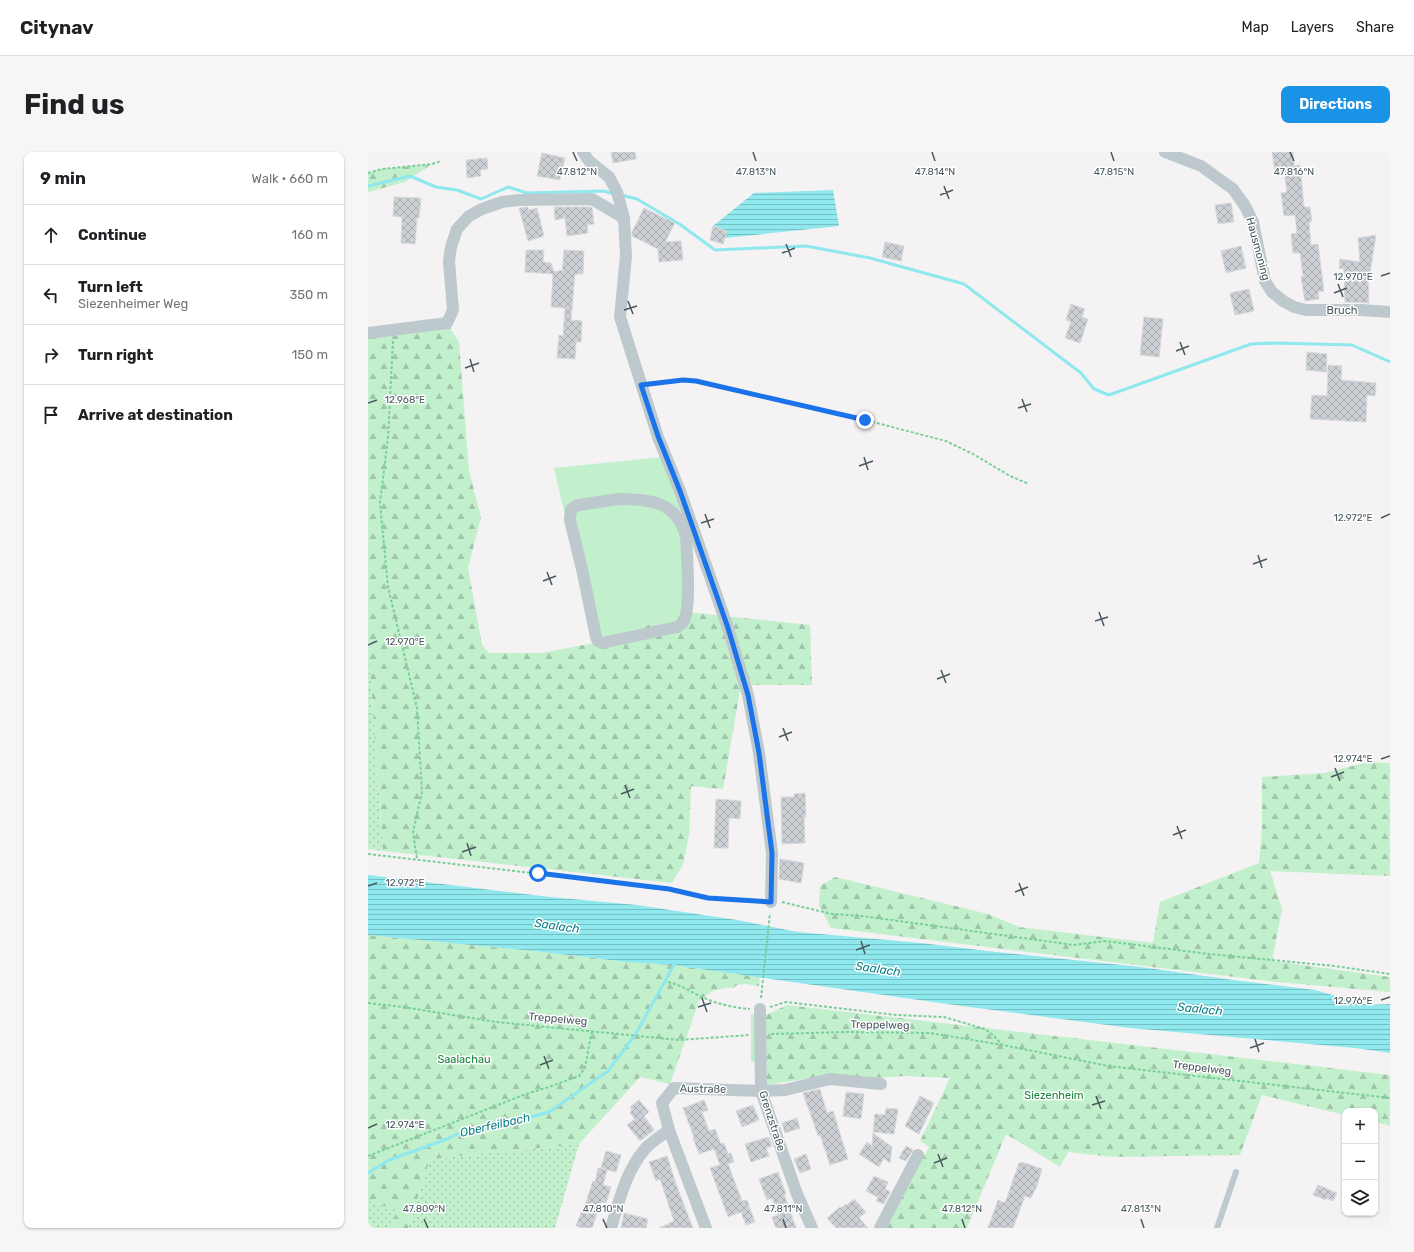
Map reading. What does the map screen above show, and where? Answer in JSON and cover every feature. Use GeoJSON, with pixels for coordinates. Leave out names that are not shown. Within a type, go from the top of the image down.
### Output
{"type":"FeatureCollection","features":[{"type":"Feature","properties":{"kind":"street"},"geometry":{"type":"LineString","coordinates":[[583,152],[589,162],[609,177],[619,198],[624,218],[626,256],[620,318],[658,436],[680,491],[728,628],[748,695],[759,753],[772,853],[771,905]]}},
{"type":"Feature","properties":{"kind":"street","name":"Hausmoning"},"geometry":{"type":"LineString","coordinates":[[1165,152],[1201,166],[1232,188],[1245,206],[1253,222],[1266,281],[1272,292],[1283,301],[1294,307]]}},
{"type":"Feature","properties":{"kind":"street"},"geometry":{"type":"LineString","coordinates":[[368,333],[448,323],[453,310],[449,261],[451,247],[457,229],[469,216],[482,209],[502,202],[519,200],[592,199],[624,218]]}},
{"type":"Feature","properties":{"kind":"street","name":"Bruch"},"geometry":{"type":"LineString","coordinates":[[1294,307],[1306,310],[1361,310],[1390,312]]}},
{"type":"Feature","properties":{"kind":"street"},"geometry":{"type":"LineString","coordinates":[[664,505],[680,491]]}},
{"type":"Feature","properties":{"kind":"street"},"geometry":{"type":"LineString","coordinates":[[619,499],[636,499],[664,505],[677,515],[686,537],[688,600],[685,619],[683,623],[677,627],[602,643],[598,641],[596,637],[570,520],[571,509],[585,504],[619,499]]}},
{"type":"Feature","properties":{"kind":"street","name":"Grenzstraße"},"geometry":{"type":"LineString","coordinates":[[760,1007],[761,1091],[797,1194],[812,1228]]}},
{"type":"Feature","properties":{"kind":"street","name":"Austraße"},"geometry":{"type":"LineString","coordinates":[[706,1228],[669,1130],[662,1103],[674,1088],[761,1091],[785,1090],[830,1078],[881,1084]]}},
{"type":"Feature","properties":{"kind":"street"},"geometry":{"type":"LineString","coordinates":[[611,1228],[625,1183],[634,1164],[646,1148],[669,1130]]}},
{"type":"Feature","properties":{"kind":"street"},"geometry":{"type":"LineString","coordinates":[[880,1228],[918,1155]]}},
{"type":"Feature","properties":{"kind":"lane"},"geometry":{"type":"LineString","coordinates":[[1217,1228],[1236,1172]]}},
{"type":"Feature","properties":{"kind":"path"},"geometry":{"type":"LineString","coordinates":[[368,173],[382,169],[432,164],[441,161]]}},
{"type":"Feature","properties":{"kind":"path"},"geometry":{"type":"LineString","coordinates":[[394,330],[388,437],[380,503],[388,587],[417,708],[422,792],[413,832],[417,859]]}},
{"type":"Feature","properties":{"kind":"path"},"geometry":{"type":"LineString","coordinates":[[641,385],[683,380],[696,381],[865,420],[946,441],[973,454],[1010,476],[1029,484]]}},
{"type":"Feature","properties":{"kind":"path"},"geometry":{"type":"LineString","coordinates":[[368,854],[669,889],[708,898],[771,905],[784,902],[832,914],[862,916],[1074,945],[1105,941],[1209,954],[1334,966],[1390,974]]}},
{"type":"Feature","properties":{"kind":"path"},"geometry":{"type":"LineString","coordinates":[[760,1007],[771,905]]}},
{"type":"Feature","properties":{"kind":"path"},"geometry":{"type":"LineString","coordinates":[[668,982],[677,984],[705,999],[738,1008],[760,1007],[786,1002],[896,1015],[944,1017],[985,1029],[1003,1046]]}},
{"type":"Feature","properties":{"kind":"path","name":"Treppelweg"},"geometry":{"type":"LineString","coordinates":[[368,1003],[496,1022],[592,1030],[679,1040],[761,1034],[847,1032],[930,1034],[1108,1066],[1390,1098]]}},
{"type":"Feature","properties":{"kind":"path"},"geometry":{"type":"LineString","coordinates":[[368,1156],[526,1094],[549,1088],[579,1076],[585,1068],[592,1030]]}},
{"type":"Feature","properties":{"kind":"green space"},"geometry":{"type":"Polygon","coordinates":[[[432,164],[405,182],[368,192],[368,173],[382,169],[432,164]]]}},
{"type":"Feature","properties":{"kind":"green space"},"geometry":{"type":"Polygon","coordinates":[[[447,323],[459,342],[469,471],[481,517],[468,568],[482,645],[489,653],[542,653],[594,643],[687,612],[810,625],[812,685],[741,685],[723,789],[691,786],[689,834],[683,865],[672,883],[383,851],[368,639],[368,333],[447,323]]]}},
{"type":"Feature","properties":{"kind":"green space"},"geometry":{"type":"Polygon","coordinates":[[[662,457],[686,526],[687,612],[594,643],[554,468],[662,457]]]}},
{"type":"Feature","properties":{"kind":"green space"},"geometry":{"type":"Polygon","coordinates":[[[368,639],[383,851],[368,849],[368,639]]]}},
{"type":"Feature","properties":{"kind":"green space"},"geometry":{"type":"Polygon","coordinates":[[[1368,762],[1390,763],[1390,876],[1270,871],[1282,909],[1272,961],[1390,977],[1390,992],[1277,982],[831,928],[819,905],[820,886],[835,877],[988,914],[1019,927],[1153,943],[1160,902],[1259,863],[1262,830],[1262,777],[1324,773],[1368,762]]]}},
{"type":"Feature","properties":{"kind":"green space","name":"Saalachau"},"geometry":{"type":"Polygon","coordinates":[[[368,935],[534,951],[627,962],[672,965],[760,977],[759,986],[745,984],[737,985],[733,988],[724,988],[713,991],[699,1001],[670,1084],[640,1077],[579,1144],[430,1159],[408,1228],[391,1228],[397,1210],[368,1201],[368,935]]]}},
{"type":"Feature","properties":{"kind":"green space","name":"Siezenheim"},"geometry":{"type":"Polygon","coordinates":[[[787,1005],[1390,1075],[1390,1126],[1378,1123],[1378,1108],[1342,1108],[1342,1114],[1262,1095],[1240,1155],[1114,1157],[1068,1152],[1060,1167],[1006,1134],[967,1228],[885,1228],[929,1147],[920,1141],[950,1078],[905,1076],[860,1079],[830,1075],[766,1085],[767,1062],[751,1062],[751,1014],[764,1016],[787,1005]]]}},
{"type":"Feature","properties":{"kind":"green space"},"geometry":{"type":"Polygon","coordinates":[[[579,1144],[555,1228],[408,1228],[430,1159],[579,1144]]]}},
{"type":"Feature","properties":{"kind":"green space"},"geometry":{"type":"Polygon","coordinates":[[[368,1201],[397,1210],[391,1228],[368,1228],[368,1201]]]}},
{"type":"Feature","properties":{"kind":"water"},"geometry":{"type":"Polygon","coordinates":[[[833,190],[839,226],[725,238],[727,231],[713,226],[754,193],[833,190]]]}},
{"type":"Feature","properties":{"kind":"water","name":"Saalach"},"geometry":{"type":"Polygon","coordinates":[[[368,875],[550,897],[637,905],[737,920],[798,932],[921,943],[1141,967],[1315,990],[1368,1005],[1390,1004],[1390,1053],[1355,1048],[1130,1028],[672,965],[627,962],[534,951],[368,935],[368,875]]]}},
{"type":"Feature","properties":{"kind":"building"},"geometry":{"type":"Polygon","coordinates":[[[611,152],[635,152],[636,159],[613,163],[611,152]]]}},
{"type":"Feature","properties":{"kind":"building"},"geometry":{"type":"Polygon","coordinates":[[[1272,152],[1293,152],[1294,166],[1300,165],[1304,207],[1310,207],[1312,222],[1309,222],[1311,245],[1318,244],[1324,291],[1318,292],[1319,299],[1305,301],[1301,277],[1303,276],[1300,253],[1293,253],[1291,234],[1297,233],[1295,215],[1284,216],[1281,193],[1287,192],[1284,171],[1275,172],[1272,152]]]}},
{"type":"Feature","properties":{"kind":"building"},"geometry":{"type":"Polygon","coordinates":[[[542,153],[565,158],[560,180],[537,176],[542,153]]]}},
{"type":"Feature","properties":{"kind":"building"},"geometry":{"type":"Polygon","coordinates":[[[487,158],[488,169],[480,170],[481,176],[467,178],[466,160],[487,158]]]}},
{"type":"Feature","properties":{"kind":"building"},"geometry":{"type":"Polygon","coordinates":[[[394,197],[421,198],[419,218],[417,218],[415,244],[401,243],[402,217],[393,216],[394,197]]]}},
{"type":"Feature","properties":{"kind":"building"},"geometry":{"type":"Polygon","coordinates":[[[1231,203],[1234,222],[1218,224],[1215,205],[1231,203]]]}},
{"type":"Feature","properties":{"kind":"building"},"geometry":{"type":"Polygon","coordinates":[[[528,207],[529,210],[537,208],[544,236],[528,241],[519,208],[528,207]]]}},
{"type":"Feature","properties":{"kind":"building"},"geometry":{"type":"Polygon","coordinates":[[[554,207],[591,207],[594,224],[587,225],[588,233],[567,236],[565,218],[555,220],[554,207]]]}},
{"type":"Feature","properties":{"kind":"building"},"geometry":{"type":"Polygon","coordinates":[[[644,208],[675,223],[665,242],[681,241],[683,260],[659,262],[658,249],[632,236],[632,232],[644,208]]]}},
{"type":"Feature","properties":{"kind":"building"},"geometry":{"type":"Polygon","coordinates":[[[713,226],[727,231],[723,244],[710,240],[713,226]]]}},
{"type":"Feature","properties":{"kind":"building"},"geometry":{"type":"Polygon","coordinates":[[[1376,235],[1370,273],[1368,273],[1369,303],[1345,302],[1344,269],[1339,268],[1340,259],[1360,262],[1358,238],[1376,235]]]}},
{"type":"Feature","properties":{"kind":"building"},"geometry":{"type":"Polygon","coordinates":[[[885,242],[904,246],[901,261],[882,257],[885,242]]]}},
{"type":"Feature","properties":{"kind":"building"},"geometry":{"type":"Polygon","coordinates":[[[1241,246],[1246,268],[1226,273],[1221,251],[1241,246]]]}},
{"type":"Feature","properties":{"kind":"building"},"geometry":{"type":"Polygon","coordinates":[[[526,250],[544,250],[543,262],[551,263],[554,272],[563,270],[562,264],[564,250],[584,251],[583,274],[575,274],[571,320],[582,321],[581,342],[576,342],[575,359],[557,358],[559,335],[563,336],[565,308],[551,307],[553,274],[525,272],[526,250]]]}},
{"type":"Feature","properties":{"kind":"building"},"geometry":{"type":"Polygon","coordinates":[[[1249,289],[1254,311],[1235,315],[1230,293],[1249,289]]]}},
{"type":"Feature","properties":{"kind":"building"},"geometry":{"type":"Polygon","coordinates":[[[1071,304],[1085,309],[1082,317],[1088,319],[1080,343],[1065,338],[1071,322],[1066,320],[1071,304]]]}},
{"type":"Feature","properties":{"kind":"building"},"geometry":{"type":"Polygon","coordinates":[[[1144,317],[1163,319],[1159,357],[1140,355],[1144,317]]]}},
{"type":"Feature","properties":{"kind":"building"},"geometry":{"type":"Polygon","coordinates":[[[1307,352],[1327,354],[1326,372],[1306,370],[1307,352]]]}},
{"type":"Feature","properties":{"kind":"building"},"geometry":{"type":"Polygon","coordinates":[[[1328,365],[1342,366],[1341,380],[1376,383],[1375,396],[1367,395],[1366,422],[1310,419],[1312,395],[1327,396],[1328,365]]]}},
{"type":"Feature","properties":{"kind":"building"},"geometry":{"type":"Polygon","coordinates":[[[805,793],[805,843],[782,844],[781,797],[794,797],[794,794],[805,793]]]}},
{"type":"Feature","properties":{"kind":"building"},"geometry":{"type":"Polygon","coordinates":[[[716,799],[741,801],[740,819],[729,818],[728,848],[714,848],[716,799]]]}},
{"type":"Feature","properties":{"kind":"building"},"geometry":{"type":"Polygon","coordinates":[[[780,859],[804,863],[801,883],[779,879],[780,859]]]}},
{"type":"Feature","properties":{"kind":"building"},"geometry":{"type":"Polygon","coordinates":[[[820,1089],[827,1113],[833,1111],[848,1159],[830,1165],[803,1093],[820,1089]]]}},
{"type":"Feature","properties":{"kind":"building"},"geometry":{"type":"Polygon","coordinates":[[[846,1092],[864,1094],[861,1119],[843,1116],[846,1092]]]}},
{"type":"Feature","properties":{"kind":"building"},"geometry":{"type":"Polygon","coordinates":[[[920,1096],[934,1103],[919,1134],[905,1126],[920,1096]]]}},
{"type":"Feature","properties":{"kind":"building"},"geometry":{"type":"Polygon","coordinates":[[[639,1100],[649,1112],[644,1116],[654,1130],[640,1141],[627,1125],[635,1119],[630,1113],[632,1110],[630,1107],[639,1100]]]}},
{"type":"Feature","properties":{"kind":"building"},"geometry":{"type":"Polygon","coordinates":[[[704,1100],[708,1110],[702,1112],[709,1131],[715,1129],[721,1144],[724,1143],[728,1154],[731,1153],[734,1162],[728,1164],[742,1201],[747,1200],[755,1222],[746,1225],[741,1212],[728,1217],[710,1168],[720,1165],[714,1149],[699,1154],[683,1108],[704,1100]]]}},
{"type":"Feature","properties":{"kind":"building"},"geometry":{"type":"Polygon","coordinates":[[[753,1105],[759,1120],[742,1127],[736,1111],[753,1105]]]}},
{"type":"Feature","properties":{"kind":"building"},"geometry":{"type":"Polygon","coordinates":[[[886,1108],[898,1109],[894,1134],[873,1132],[875,1114],[885,1115],[886,1108]]]}},
{"type":"Feature","properties":{"kind":"building"},"geometry":{"type":"Polygon","coordinates":[[[797,1118],[800,1128],[785,1133],[782,1123],[797,1118]]]}},
{"type":"Feature","properties":{"kind":"building"},"geometry":{"type":"Polygon","coordinates":[[[873,1133],[892,1147],[890,1163],[884,1158],[879,1167],[859,1154],[867,1142],[872,1146],[873,1133]]]}},
{"type":"Feature","properties":{"kind":"building"},"geometry":{"type":"Polygon","coordinates":[[[769,1137],[772,1146],[766,1148],[769,1156],[751,1162],[745,1144],[769,1137]]]}},
{"type":"Feature","properties":{"kind":"building"},"geometry":{"type":"Polygon","coordinates":[[[906,1146],[913,1150],[906,1161],[899,1158],[906,1146]]]}},
{"type":"Feature","properties":{"kind":"building"},"geometry":{"type":"Polygon","coordinates":[[[606,1151],[621,1155],[616,1172],[601,1168],[606,1151]]]}},
{"type":"Feature","properties":{"kind":"building"},"geometry":{"type":"Polygon","coordinates":[[[806,1154],[811,1169],[800,1173],[794,1159],[806,1154]]]}},
{"type":"Feature","properties":{"kind":"building"},"geometry":{"type":"Polygon","coordinates":[[[667,1156],[693,1228],[659,1228],[674,1221],[660,1179],[656,1181],[649,1162],[667,1156]]]}},
{"type":"Feature","properties":{"kind":"building"},"geometry":{"type":"Polygon","coordinates":[[[1022,1162],[1042,1169],[1036,1189],[1031,1198],[1025,1196],[1013,1228],[988,1228],[998,1200],[1005,1203],[1019,1163],[1022,1162]]]}},
{"type":"Feature","properties":{"kind":"building"},"geometry":{"type":"Polygon","coordinates":[[[598,1168],[607,1170],[603,1185],[611,1187],[606,1203],[601,1202],[592,1228],[582,1228],[576,1226],[593,1181],[595,1182],[598,1168]]]}},
{"type":"Feature","properties":{"kind":"building"},"geometry":{"type":"Polygon","coordinates":[[[778,1172],[796,1228],[776,1228],[772,1217],[778,1215],[772,1198],[767,1200],[759,1179],[778,1172]]]}},
{"type":"Feature","properties":{"kind":"building"},"geometry":{"type":"Polygon","coordinates":[[[874,1176],[888,1182],[885,1189],[890,1192],[884,1204],[876,1201],[878,1197],[866,1191],[874,1176]]]}},
{"type":"Feature","properties":{"kind":"building"},"geometry":{"type":"Polygon","coordinates":[[[1318,1185],[1337,1193],[1333,1201],[1313,1195],[1318,1185]]]}},
{"type":"Feature","properties":{"kind":"building"},"geometry":{"type":"Polygon","coordinates":[[[854,1199],[866,1212],[859,1218],[868,1228],[836,1228],[827,1218],[840,1207],[841,1208],[846,1204],[847,1205],[854,1199]]]}},
{"type":"Feature","properties":{"kind":"building"},"geometry":{"type":"Polygon","coordinates":[[[624,1213],[648,1219],[646,1228],[621,1228],[624,1213]]]}},
{"type":"Feature","properties":{"kind":"waterway"},"geometry":{"type":"LineString","coordinates":[[368,186],[410,176],[436,187],[457,190],[481,199],[508,187],[527,193],[604,191],[614,194]]}},
{"type":"Feature","properties":{"kind":"waterway"},"geometry":{"type":"LineString","coordinates":[[621,195],[637,199],[681,225],[715,250],[806,246],[870,258],[964,284],[1081,373],[1094,389],[1109,395],[1251,344],[1275,343],[1352,345],[1390,362]]}},
{"type":"Feature","properties":{"kind":"waterway","name":"Oberfeilbach"},"geometry":{"type":"LineString","coordinates":[[368,1173],[389,1160],[447,1139],[468,1129],[483,1130],[549,1112],[608,1071],[635,1035],[675,963]]}},
{"type":"Feature","properties":{"kind":"route"},"geometry":{"type":"LineString","coordinates":[[538,873],[669,889],[708,898],[771,902],[772,853],[759,753],[748,695],[728,628],[641,385],[683,380],[696,381],[865,420]]}}]}
